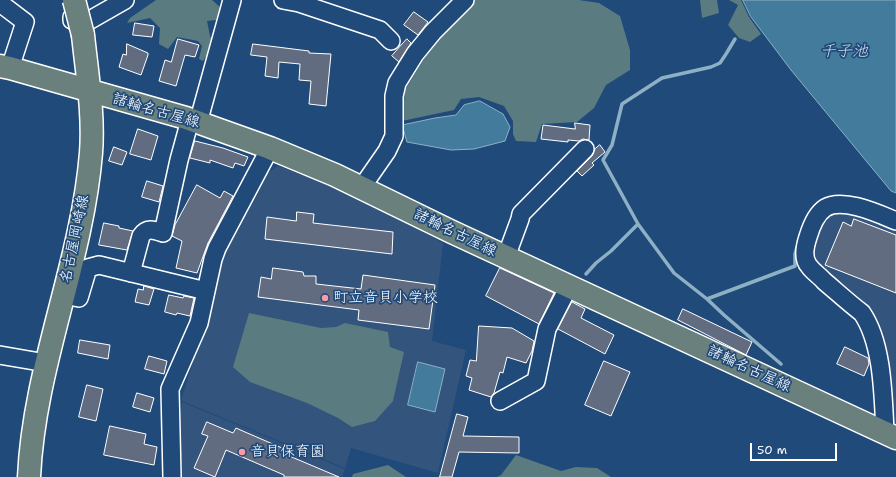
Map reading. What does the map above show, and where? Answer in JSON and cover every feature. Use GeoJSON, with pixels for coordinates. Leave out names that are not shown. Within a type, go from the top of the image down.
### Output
{"type":"FeatureCollection","features":[{"type":"Feature","properties":{"kind":"main road","name":"名古屋岡崎線"},"geometry":{"type":"LineString","coordinates":[[30,477],[31,447],[46,363],[80,226],[91,152],[92,115],[88,91],[83,35],[74,0]]}},
{"type":"Feature","properties":{"kind":"main road","name":"諸輪名古屋線"},"geometry":{"type":"LineString","coordinates":[[5,67],[194,121],[270,148],[362,187],[452,232],[891,435]]}},
{"type":"Feature","properties":{"kind":"street"},"geometry":{"type":"LineString","coordinates":[[0,2],[6,0]]}},
{"type":"Feature","properties":{"kind":"street"},"geometry":{"type":"LineString","coordinates":[[80,0],[73,5],[72,20],[83,24],[125,0]]}},
{"type":"Feature","properties":{"kind":"street"},"geometry":{"type":"LineString","coordinates":[[131,273],[141,236],[144,232],[150,229],[163,233],[179,160],[194,121],[232,0]]}},
{"type":"Feature","properties":{"kind":"street"},"geometry":{"type":"LineString","coordinates":[[283,0],[299,3],[380,30],[392,41]]}},
{"type":"Feature","properties":{"kind":"street"},"geometry":{"type":"LineString","coordinates":[[362,187],[387,151],[394,136],[394,96],[397,83],[419,49],[451,13],[465,0]]}},
{"type":"Feature","properties":{"kind":"street"},"geometry":{"type":"LineString","coordinates":[[0,2],[25,22],[5,67]]}},
{"type":"Feature","properties":{"kind":"street"},"geometry":{"type":"LineString","coordinates":[[172,477],[170,389],[199,323],[216,248],[270,148]]}},
{"type":"Feature","properties":{"kind":"street"},"geometry":{"type":"LineString","coordinates":[[506,257],[520,219],[520,214],[585,149]]}},
{"type":"Feature","properties":{"kind":"street"},"geometry":{"type":"LineString","coordinates":[[891,435],[875,341],[868,322],[862,313],[808,266],[804,251],[810,229],[824,209],[831,206],[854,206],[896,221]]}},
{"type":"Feature","properties":{"kind":"street"},"geometry":{"type":"LineString","coordinates":[[64,294],[79,298],[88,268],[99,265],[206,291]]}},
{"type":"Feature","properties":{"kind":"street"},"geometry":{"type":"LineString","coordinates":[[500,401],[536,381],[547,329],[570,286]]}},
{"type":"Feature","properties":{"kind":"street"},"geometry":{"type":"LineString","coordinates":[[0,355],[46,363]]}},
{"type":"Feature","properties":{"kind":"shaded area","name":"町立音貝小学校"},"geometry":{"type":"Polygon","coordinates":[[[278,166],[339,188],[386,211],[443,243],[432,341],[466,350],[438,473],[351,448],[345,468],[182,401],[196,353],[208,325],[223,255],[231,243],[268,173],[278,166]]]}},
{"type":"Feature","properties":{"kind":"shaded area"},"geometry":{"type":"Polygon","coordinates":[[[842,207],[896,225],[896,427],[888,424],[878,342],[815,267],[808,250],[827,211],[842,207]]]}},
{"type":"Feature","properties":{"kind":"shaded area","name":"音貝保育園"},"geometry":{"type":"Polygon","coordinates":[[[182,402],[345,469],[342,477],[182,477],[179,435],[182,402]]]}},
{"type":"Feature","properties":{"kind":"green space"},"geometry":{"type":"Polygon","coordinates":[[[156,0],[212,0],[220,7],[216,20],[207,21],[210,36],[214,44],[203,61],[199,59],[202,46],[198,41],[177,37],[168,49],[159,44],[160,28],[150,18],[127,23],[130,18],[156,0]]]}},
{"type":"Feature","properties":{"kind":"green space"},"geometry":{"type":"Polygon","coordinates":[[[474,0],[579,0],[599,3],[620,16],[630,50],[630,70],[606,85],[594,108],[577,122],[542,124],[536,142],[516,141],[513,134],[513,121],[504,106],[479,97],[461,99],[454,110],[402,121],[405,90],[428,52],[455,14],[474,0]]]}},
{"type":"Feature","properties":{"kind":"green space"},"geometry":{"type":"Polygon","coordinates":[[[700,0],[717,0],[719,13],[702,18],[700,0]]]}},
{"type":"Feature","properties":{"kind":"green space"},"geometry":{"type":"Polygon","coordinates":[[[729,0],[741,0],[749,17],[761,34],[750,42],[739,38],[728,25],[738,5],[729,0]]]}},
{"type":"Feature","properties":{"kind":"green space"},"geometry":{"type":"Polygon","coordinates":[[[249,313],[321,328],[336,327],[345,323],[388,332],[390,347],[404,352],[393,401],[375,421],[352,427],[338,418],[307,403],[250,382],[233,367],[249,313]]]}},
{"type":"Feature","properties":{"kind":"green space"},"geometry":{"type":"Polygon","coordinates":[[[516,455],[561,471],[576,467],[597,468],[611,477],[497,477],[501,475],[516,455]]]}},
{"type":"Feature","properties":{"kind":"green space"},"geometry":{"type":"Polygon","coordinates":[[[388,465],[406,477],[352,477],[353,474],[388,465]]]}},
{"type":"Feature","properties":{"kind":"water","name":"千子池"},"geometry":{"type":"Polygon","coordinates":[[[743,0],[896,0],[896,193],[891,191],[791,70],[751,17],[743,0]]]}},
{"type":"Feature","properties":{"kind":"water"},"geometry":{"type":"Polygon","coordinates":[[[480,101],[503,114],[510,127],[505,141],[474,149],[451,150],[407,142],[402,125],[456,115],[464,105],[480,101]]]}},
{"type":"Feature","properties":{"kind":"water"},"geometry":{"type":"Polygon","coordinates":[[[418,362],[445,369],[435,412],[408,405],[418,362]]]}},
{"type":"Feature","properties":{"kind":"building"},"geometry":{"type":"Polygon","coordinates":[[[414,12],[428,22],[418,35],[404,25],[414,12]]]}},
{"type":"Feature","properties":{"kind":"building"},"geometry":{"type":"Polygon","coordinates":[[[135,23],[154,26],[152,37],[133,35],[135,23]]]}},
{"type":"Feature","properties":{"kind":"building"},"geometry":{"type":"Polygon","coordinates":[[[178,39],[199,45],[195,57],[185,55],[176,86],[159,81],[165,60],[171,62],[178,39]]]}},
{"type":"Feature","properties":{"kind":"building"},"geometry":{"type":"Polygon","coordinates":[[[407,39],[411,43],[399,62],[392,56],[407,39]]]}},
{"type":"Feature","properties":{"kind":"building"},"geometry":{"type":"Polygon","coordinates":[[[127,44],[148,53],[141,75],[119,67],[123,54],[126,55],[127,44]]]}},
{"type":"Feature","properties":{"kind":"building"},"geometry":{"type":"Polygon","coordinates":[[[253,44],[309,51],[309,53],[331,54],[326,106],[309,104],[311,81],[299,80],[300,64],[279,62],[278,78],[265,76],[267,57],[251,55],[253,44]]]}},
{"type":"Feature","properties":{"kind":"building"},"geometry":{"type":"Polygon","coordinates":[[[575,123],[590,125],[589,140],[568,140],[568,142],[541,139],[543,125],[575,129],[575,123]]]}},
{"type":"Feature","properties":{"kind":"building"},"geometry":{"type":"Polygon","coordinates":[[[138,129],[158,136],[151,160],[130,154],[138,129]]]}},
{"type":"Feature","properties":{"kind":"building"},"geometry":{"type":"Polygon","coordinates":[[[195,141],[223,148],[248,157],[244,166],[235,163],[233,168],[210,160],[210,163],[190,158],[195,141]]]}},
{"type":"Feature","properties":{"kind":"building"},"geometry":{"type":"Polygon","coordinates":[[[600,145],[605,152],[592,163],[594,165],[582,176],[577,171],[592,156],[595,149],[600,145]]]}},
{"type":"Feature","properties":{"kind":"building"},"geometry":{"type":"Polygon","coordinates":[[[114,147],[127,152],[122,165],[109,161],[114,147]]]}},
{"type":"Feature","properties":{"kind":"building"},"geometry":{"type":"Polygon","coordinates":[[[147,181],[163,186],[159,202],[142,197],[147,181]]]}},
{"type":"Feature","properties":{"kind":"building"},"geometry":{"type":"Polygon","coordinates":[[[197,185],[220,198],[224,191],[233,196],[208,243],[197,273],[176,268],[182,241],[172,236],[175,225],[197,185]]]}},
{"type":"Feature","properties":{"kind":"building"},"geometry":{"type":"Polygon","coordinates":[[[297,212],[314,214],[313,223],[393,232],[392,254],[265,239],[267,217],[296,221],[297,212]]]}},
{"type":"Feature","properties":{"kind":"building"},"geometry":{"type":"Polygon","coordinates":[[[854,219],[896,235],[896,293],[825,265],[843,222],[851,226],[854,219]]]}},
{"type":"Feature","properties":{"kind":"building"},"geometry":{"type":"Polygon","coordinates":[[[104,223],[133,231],[127,250],[99,245],[104,223]]]}},
{"type":"Feature","properties":{"kind":"building"},"geometry":{"type":"Polygon","coordinates":[[[273,268],[303,272],[304,276],[316,276],[316,284],[361,289],[363,275],[435,285],[429,329],[358,320],[359,310],[258,297],[261,277],[271,279],[273,268]]]}},
{"type":"Feature","properties":{"kind":"building"},"geometry":{"type":"Polygon","coordinates":[[[500,268],[554,293],[539,324],[486,296],[500,268]]]}},
{"type":"Feature","properties":{"kind":"building"},"geometry":{"type":"Polygon","coordinates":[[[144,286],[154,289],[149,305],[135,302],[138,289],[143,290],[144,286]]]}},
{"type":"Feature","properties":{"kind":"building"},"geometry":{"type":"Polygon","coordinates":[[[169,295],[183,298],[184,296],[194,298],[190,316],[177,313],[176,315],[165,312],[169,295]]]}},
{"type":"Feature","properties":{"kind":"building"},"geometry":{"type":"Polygon","coordinates":[[[572,302],[585,309],[581,318],[614,335],[605,354],[558,329],[572,302]]]}},
{"type":"Feature","properties":{"kind":"building"},"geometry":{"type":"Polygon","coordinates":[[[683,309],[752,342],[746,355],[678,320],[683,309]]]}},
{"type":"Feature","properties":{"kind":"building"},"geometry":{"type":"Polygon","coordinates":[[[479,326],[512,328],[534,341],[532,351],[526,363],[507,357],[503,373],[500,372],[494,393],[491,397],[469,390],[472,378],[466,376],[470,360],[476,361],[479,326]]]}},
{"type":"Feature","properties":{"kind":"building"},"geometry":{"type":"Polygon","coordinates":[[[80,340],[110,345],[108,359],[78,353],[80,340]]]}},
{"type":"Feature","properties":{"kind":"building"},"geometry":{"type":"Polygon","coordinates":[[[845,347],[868,358],[869,364],[864,376],[837,364],[845,347]]]}},
{"type":"Feature","properties":{"kind":"building"},"geometry":{"type":"Polygon","coordinates":[[[149,356],[167,361],[164,374],[145,369],[149,356]]]}},
{"type":"Feature","properties":{"kind":"building"},"geometry":{"type":"Polygon","coordinates":[[[604,361],[630,372],[611,416],[585,405],[604,361]]]}},
{"type":"Feature","properties":{"kind":"building"},"geometry":{"type":"Polygon","coordinates":[[[87,385],[103,389],[96,421],[79,417],[87,385]]]}},
{"type":"Feature","properties":{"kind":"building"},"geometry":{"type":"Polygon","coordinates":[[[137,393],[154,398],[150,412],[133,407],[137,393]]]}},
{"type":"Feature","properties":{"kind":"building"},"geometry":{"type":"Polygon","coordinates":[[[457,414],[468,417],[463,436],[519,437],[519,453],[459,452],[452,477],[440,477],[457,414]]]}},
{"type":"Feature","properties":{"kind":"building"},"geometry":{"type":"Polygon","coordinates":[[[207,422],[233,433],[236,428],[289,451],[287,455],[339,477],[284,477],[284,475],[226,450],[215,477],[194,468],[208,436],[202,434],[207,422]]]}},
{"type":"Feature","properties":{"kind":"building"},"geometry":{"type":"Polygon","coordinates":[[[110,426],[146,434],[144,444],[157,447],[154,465],[104,455],[110,426]]]}},
{"type":"Feature","properties":{"kind":"waterway"},"geometry":{"type":"LineString","coordinates":[[735,39],[720,63],[711,67],[662,78],[622,104],[612,145],[603,160],[638,224],[674,273],[707,299],[781,364]]}},
{"type":"Feature","properties":{"kind":"waterway"},"geometry":{"type":"LineString","coordinates":[[586,274],[638,224]]}},
{"type":"Feature","properties":{"kind":"waterway"},"geometry":{"type":"LineString","coordinates":[[707,299],[795,266],[795,254],[797,247]]}},
{"type":"Feature","properties":{"kind":"place","name":"町立音貝小学校"},"geometry":{"type":"Point","coordinates":[325,298]}},
{"type":"Feature","properties":{"kind":"place","name":"音貝保育園"},"geometry":{"type":"Point","coordinates":[242,452]}}]}
